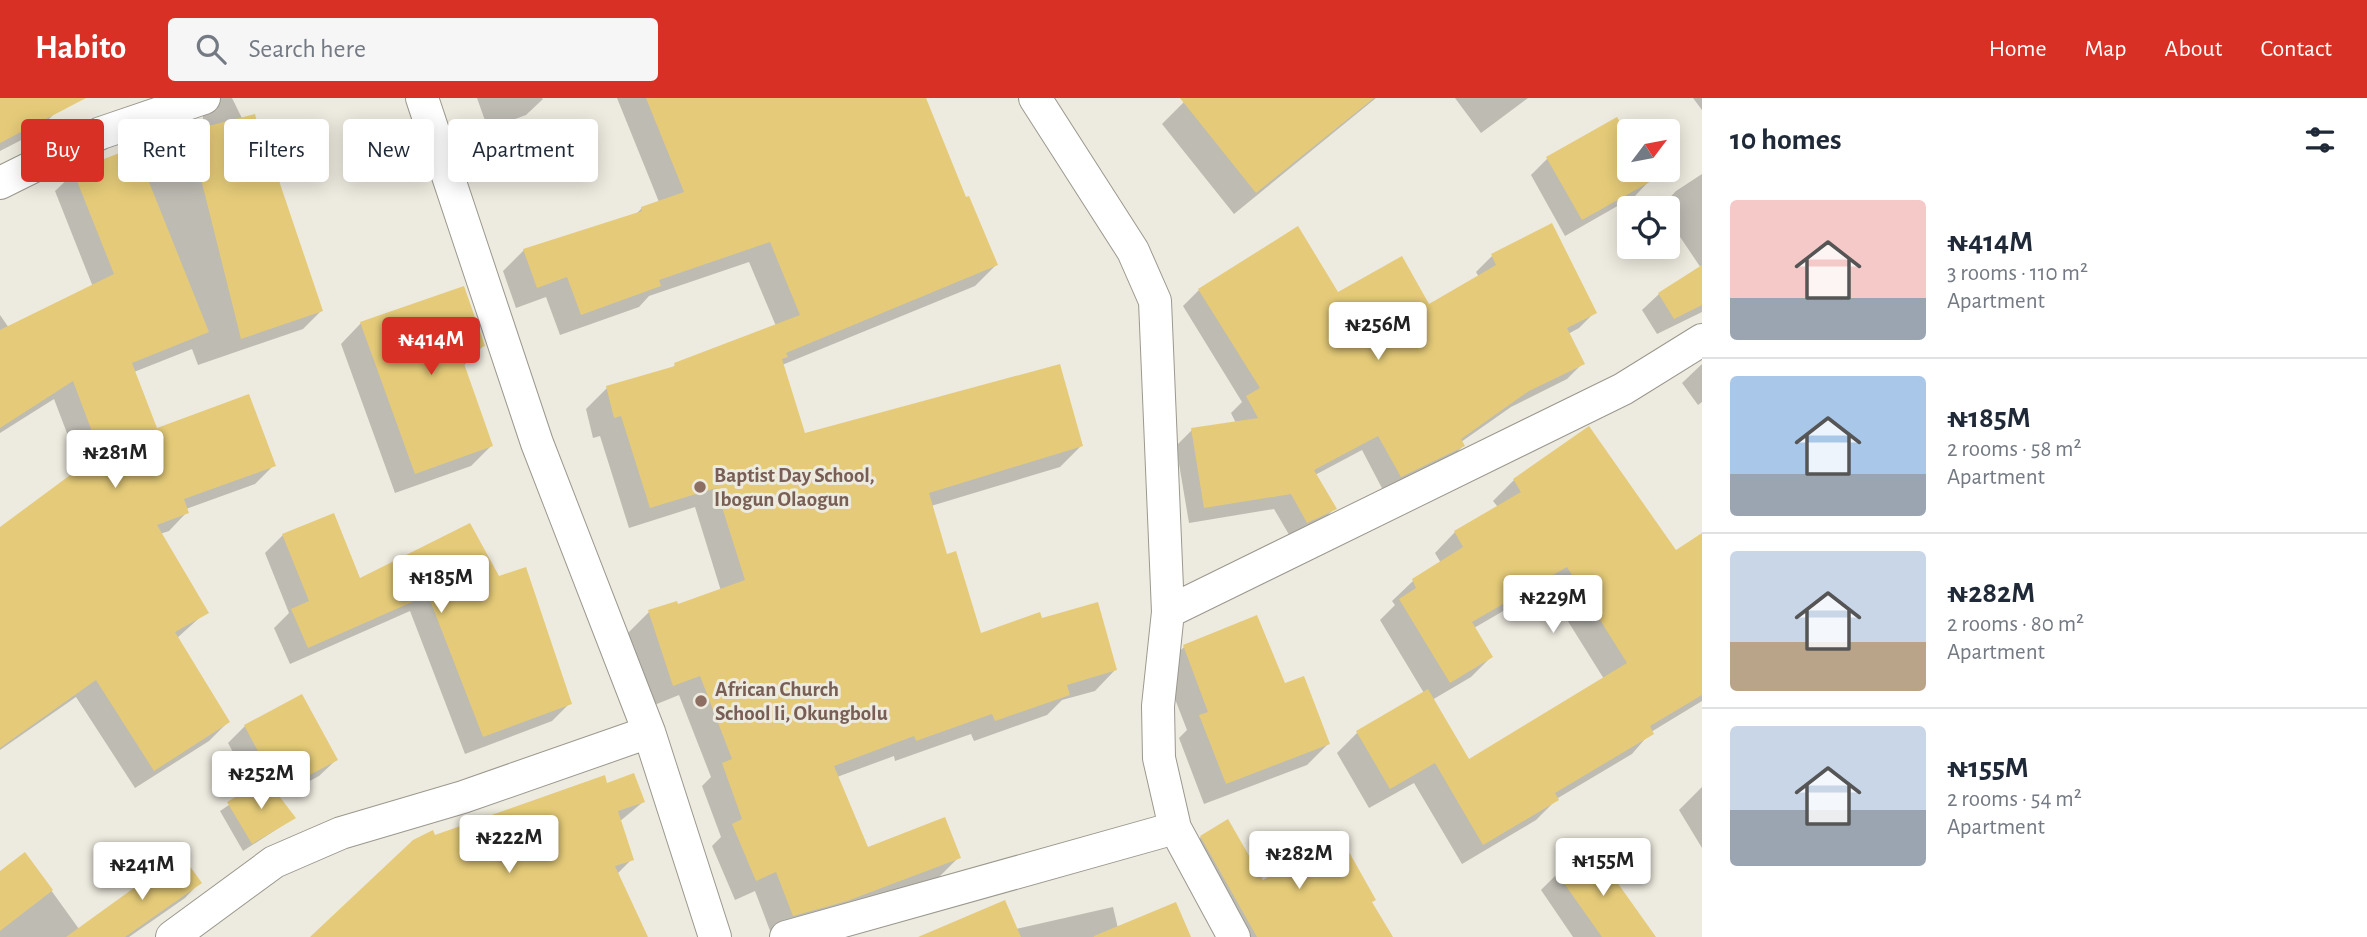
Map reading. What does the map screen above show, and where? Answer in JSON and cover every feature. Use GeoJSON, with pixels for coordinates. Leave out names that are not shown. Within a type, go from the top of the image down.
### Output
{"type":"FeatureCollection","features":[{"type":"Feature","properties":{"kind":"street"},"geometry":{"type":"LineString","coordinates":[[0,183],[101,133],[204,98]]}},
{"type":"Feature","properties":{"kind":"street"},"geometry":{"type":"LineString","coordinates":[[422,98],[537,443],[649,732],[715,937]]}},
{"type":"Feature","properties":{"kind":"street"},"geometry":{"type":"LineString","coordinates":[[1035,98],[1133,251],[1155,302],[1168,612],[1158,706],[1159,758],[1175,828],[1234,937]]}},
{"type":"Feature","properties":{"kind":"street"},"geometry":{"type":"LineString","coordinates":[[1168,612],[1623,389],[1702,340]]}},
{"type":"Feature","properties":{"kind":"street"},"geometry":{"type":"LineString","coordinates":[[172,937],[274,862],[341,832],[463,797],[649,732]]}},
{"type":"Feature","properties":{"kind":"street"},"geometry":{"type":"LineString","coordinates":[[786,937],[1175,828]]}},
{"type":"Feature","properties":{"kind":"building"},"geometry":{"type":"Polygon","coordinates":[[[0,98],[86,98],[46,119],[21,119],[21,132],[0,143],[0,98]]]}},
{"type":"Feature","properties":{"kind":"building"},"geometry":{"type":"Polygon","coordinates":[[[646,98],[926,98],[966,197],[969,196],[998,265],[786,353],[788,357],[782,359],[805,433],[1060,364],[1083,446],[929,493],[947,554],[956,551],[981,633],[1040,612],[1042,618],[1098,602],[1117,670],[1067,685],[1070,695],[995,721],[992,714],[916,741],[914,736],[834,766],[868,847],[945,817],[961,858],[847,901],[793,916],[776,872],[756,881],[732,824],[742,819],[722,763],[732,759],[700,676],[673,686],[648,610],[677,601],[678,604],[745,580],[716,488],[650,508],[621,416],[614,418],[606,386],[675,366],[674,363],[800,315],[770,242],[659,280],[661,286],[581,315],[567,277],[537,288],[523,249],[642,211],[641,207],[684,192],[646,98]]]}},
{"type":"Feature","properties":{"kind":"building"},"geometry":{"type":"Polygon","coordinates":[[[1180,98],[1374,98],[1256,193],[1180,98]]]}},
{"type":"Feature","properties":{"kind":"building"},"geometry":{"type":"Polygon","coordinates":[[[255,114],[256,119],[236,119],[255,114]]]}},
{"type":"Feature","properties":{"kind":"building"},"geometry":{"type":"Polygon","coordinates":[[[1617,117],[1617,182],[1650,182],[1625,196],[1617,196],[1617,200],[1582,220],[1546,157],[1617,117]]]}},
{"type":"Feature","properties":{"kind":"building"},"geometry":{"type":"Polygon","coordinates":[[[224,122],[224,182],[279,182],[323,311],[241,339],[202,182],[210,182],[210,126],[224,122]]]}},
{"type":"Feature","properties":{"kind":"building"},"geometry":{"type":"Polygon","coordinates":[[[118,154],[118,182],[149,182],[209,332],[132,363],[157,428],[249,394],[276,466],[184,499],[189,513],[157,525],[209,613],[175,632],[230,722],[154,771],[96,680],[0,748],[0,527],[100,453],[73,381],[0,428],[0,330],[114,274],[77,182],[104,182],[104,159],[118,154]]]}},
{"type":"Feature","properties":{"kind":"building"},"geometry":{"type":"Polygon","coordinates":[[[1552,223],[1597,313],[1567,328],[1585,364],[1529,391],[1461,439],[1465,446],[1401,477],[1378,436],[1314,470],[1337,509],[1307,523],[1291,494],[1204,508],[1191,428],[1258,418],[1246,396],[1260,388],[1198,289],[1298,226],[1338,292],[1402,256],[1429,304],[1496,265],[1491,254],[1552,223]]]}},
{"type":"Feature","properties":{"kind":"building"},"geometry":{"type":"Polygon","coordinates":[[[1702,265],[1702,305],[1674,319],[1658,293],[1702,265]]]}},
{"type":"Feature","properties":{"kind":"building"},"geometry":{"type":"Polygon","coordinates":[[[464,286],[485,346],[461,355],[493,446],[415,474],[360,322],[464,286]]]}},
{"type":"Feature","properties":{"kind":"building"},"geometry":{"type":"Polygon","coordinates":[[[1589,426],[1676,550],[1702,533],[1702,695],[1650,726],[1654,734],[1555,793],[1559,800],[1483,845],[1435,763],[1390,789],[1356,731],[1428,689],[1469,759],[1627,663],[1567,567],[1472,622],[1493,657],[1450,683],[1399,599],[1416,588],[1412,579],[1463,547],[1454,531],[1521,492],[1513,479],[1589,426]]]}},
{"type":"Feature","properties":{"kind":"building"},"geometry":{"type":"Polygon","coordinates":[[[334,513],[360,578],[470,523],[499,576],[526,567],[572,704],[483,737],[428,595],[308,648],[291,609],[309,601],[282,534],[334,513]]]}},
{"type":"Feature","properties":{"kind":"building"},"geometry":{"type":"Polygon","coordinates":[[[1257,615],[1285,683],[1304,676],[1330,744],[1226,784],[1199,715],[1208,712],[1183,645],[1257,615]]]}},
{"type":"Feature","properties":{"kind":"building"},"geometry":{"type":"Polygon","coordinates":[[[302,694],[338,760],[279,791],[244,725],[302,694]]]}},
{"type":"Feature","properties":{"kind":"building"},"geometry":{"type":"Polygon","coordinates":[[[634,773],[645,802],[618,811],[634,860],[615,866],[648,937],[310,937],[413,840],[433,830],[435,835],[605,775],[607,783],[634,773]]]}},
{"type":"Feature","properties":{"kind":"building"},"geometry":{"type":"Polygon","coordinates":[[[266,779],[296,818],[252,844],[227,802],[266,779]]]}},
{"type":"Feature","properties":{"kind":"building"},"geometry":{"type":"Polygon","coordinates":[[[1228,819],[1263,880],[1340,836],[1376,900],[1372,902],[1393,937],[1257,937],[1200,836],[1228,819]]]}},
{"type":"Feature","properties":{"kind":"building"},"geometry":{"type":"Polygon","coordinates":[[[1592,847],[1656,937],[1602,937],[1556,872],[1592,847]]]}},
{"type":"Feature","properties":{"kind":"building"},"geometry":{"type":"Polygon","coordinates":[[[25,852],[53,890],[0,931],[0,871],[25,852]]]}},
{"type":"Feature","properties":{"kind":"building"},"geometry":{"type":"Polygon","coordinates":[[[181,854],[202,883],[125,937],[66,937],[181,854]]]}},
{"type":"Feature","properties":{"kind":"building"},"geometry":{"type":"Polygon","coordinates":[[[1005,900],[1021,937],[918,937],[1005,900]]]}},
{"type":"Feature","properties":{"kind":"building"},"geometry":{"type":"Polygon","coordinates":[[[1176,902],[1191,937],[1094,937],[1094,936],[1176,902]]]}},
{"type":"Feature","properties":{"kind":"place","name":"Baptist Day School, Ibogun Olaogun"},"geometry":{"type":"Point","coordinates":[700,487]}},
{"type":"Feature","properties":{"kind":"place","name":"African Church School Ii, Okungbolu"},"geometry":{"type":"Point","coordinates":[701,701]}}]}
